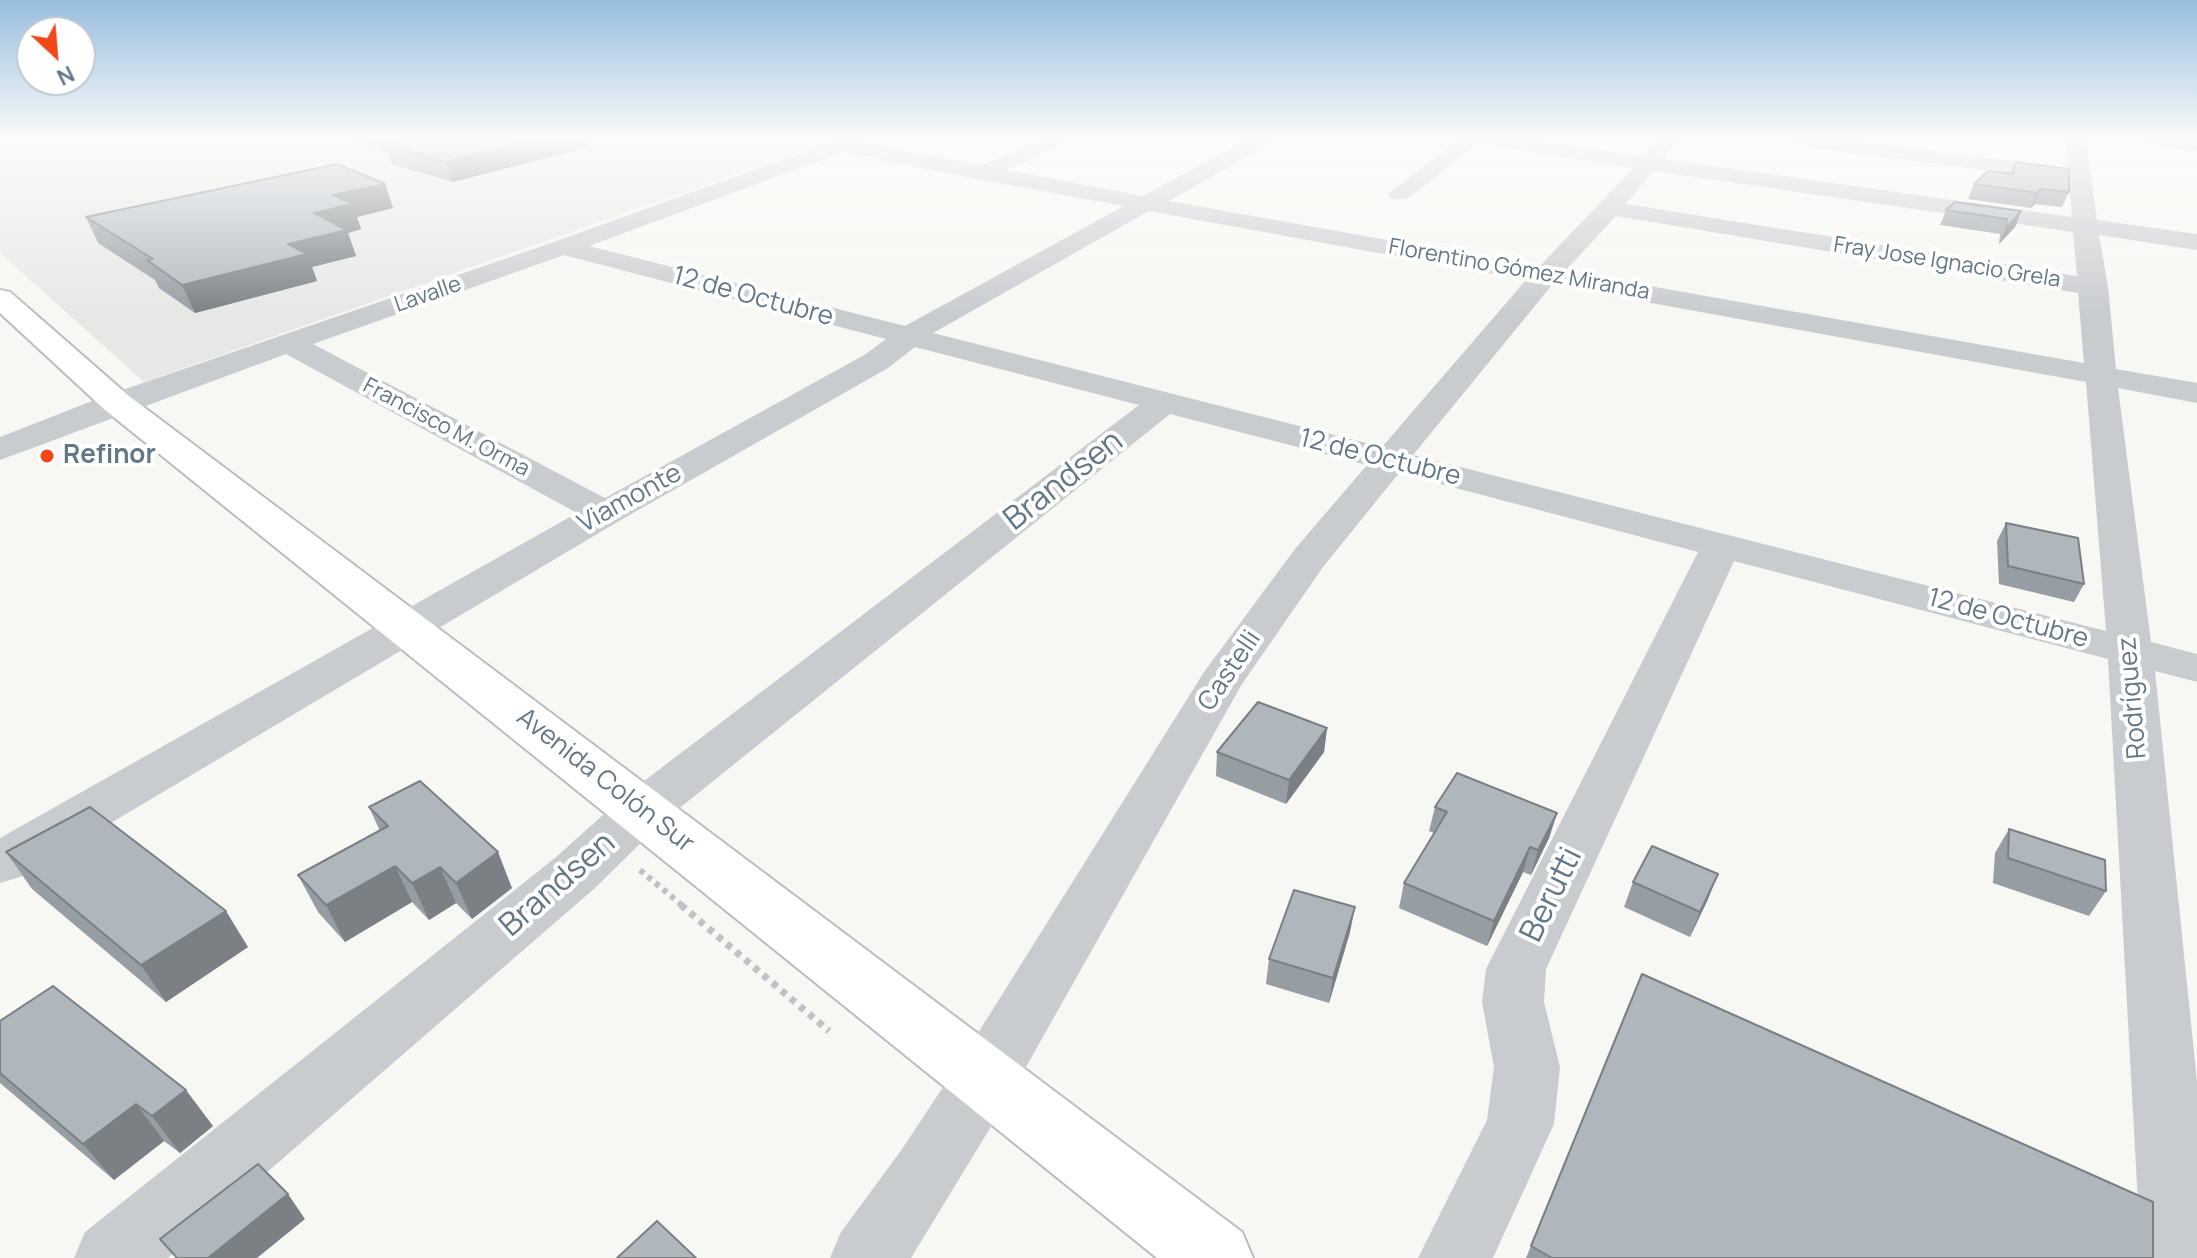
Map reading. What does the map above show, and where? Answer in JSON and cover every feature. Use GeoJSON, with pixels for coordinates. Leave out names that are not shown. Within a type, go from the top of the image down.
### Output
{"type":"FeatureCollection","features":[{"type":"Feature","properties":{"kind":"main road","name":"Avenida Colón Sur"},"geometry":{"type":"LineString","coordinates":[[0,298],[117,403],[409,627],[1216,1258]]}},
{"type":"Feature","properties":{"kind":"street","name":"Lavalle"},"geometry":{"type":"LineString","coordinates":[[0,449],[117,403],[694,199]]}},
{"type":"Feature","properties":{"kind":"street","name":"Florentino Gómez Miranda"},"geometry":{"type":"LineString","coordinates":[[1119,199],[2197,393]]}},
{"type":"Feature","properties":{"kind":"street","name":"Viamonte"},"geometry":{"type":"LineString","coordinates":[[0,863],[605,513],[877,361],[922,327],[1157,199]]}},
{"type":"Feature","properties":{"kind":"street","name":"Castelli"},"geometry":{"type":"LineString","coordinates":[[867,1258],[925,1175],[986,1077],[1220,682],[1309,558],[1547,275],[1618,199]]}},
{"type":"Feature","properties":{"kind":"street"},"geometry":{"type":"LineString","coordinates":[[1935,199],[2197,242]]}},
{"type":"Feature","properties":{"kind":"street","name":"Rodríguez"},"geometry":{"type":"LineString","coordinates":[[2083,199],[2130,651],[2178,1258]]}},
{"type":"Feature","properties":{"kind":"street","name":"Fray Jose Ignacio Grela"},"geometry":{"type":"LineString","coordinates":[[1610,208],[2094,287]]}},
{"type":"Feature","properties":{"kind":"street","name":"12 de Octubre"},"geometry":{"type":"LineString","coordinates":[[563,247],[2197,668]]}},
{"type":"Feature","properties":{"kind":"street","name":"Francisco M. Orma"},"geometry":{"type":"LineString","coordinates":[[288,343],[605,513]]}},
{"type":"Feature","properties":{"kind":"street","name":"Brandsen"},"geometry":{"type":"LineString","coordinates":[[111,1258],[575,873],[642,810],[1163,403]]}},
{"type":"Feature","properties":{"kind":"street","name":"Berutti"},"geometry":{"type":"LineString","coordinates":[[1455,1258],[1520,1124],[1527,1067],[1513,1002],[1516,969],[1721,545]]}},
{"type":"Feature","properties":{"kind":"shaded area"},"geometry":{"type":"Polygon","coordinates":[[[0,199],[666,199],[144,382],[0,253],[0,199]]]}},
{"type":"Feature","properties":{"kind":"building"},"geometry":{"type":"Polygon","coordinates":[[[173,199],[341,199],[353,204],[314,213],[347,230],[288,244],[307,254],[182,285],[147,260],[153,259],[86,217],[173,199]]]}},
{"type":"Feature","properties":{"kind":"building"},"geometry":{"type":"Polygon","coordinates":[[[1955,202],[2021,211],[2006,228],[2007,219],[1946,210],[1955,202]]]}},
{"type":"Feature","properties":{"kind":"building"},"geometry":{"type":"Polygon","coordinates":[[[2006,523],[2078,538],[2084,584],[2008,566],[2006,523]]]}},
{"type":"Feature","properties":{"kind":"building"},"geometry":{"type":"Polygon","coordinates":[[[1258,702],[1327,728],[1289,780],[1217,752],[1258,702]]]}},
{"type":"Feature","properties":{"kind":"building"},"geometry":{"type":"Polygon","coordinates":[[[1457,773],[1557,813],[1538,850],[1530,847],[1494,921],[1404,883],[1447,812],[1435,807],[1457,773]]]}},
{"type":"Feature","properties":{"kind":"building"},"geometry":{"type":"Polygon","coordinates":[[[420,781],[498,852],[456,883],[440,867],[412,883],[395,866],[326,905],[298,875],[388,826],[369,807],[420,781]]]}},
{"type":"Feature","properties":{"kind":"building"},"geometry":{"type":"Polygon","coordinates":[[[90,807],[226,911],[141,965],[6,852],[90,807]]]}},
{"type":"Feature","properties":{"kind":"building"},"geometry":{"type":"Polygon","coordinates":[[[2009,829],[2105,860],[2106,891],[2008,858],[2009,829]]]}},
{"type":"Feature","properties":{"kind":"building"},"geometry":{"type":"Polygon","coordinates":[[[1652,846],[1718,874],[1700,912],[1633,882],[1652,846]]]}},
{"type":"Feature","properties":{"kind":"building"},"geometry":{"type":"Polygon","coordinates":[[[1294,890],[1355,907],[1333,978],[1269,959],[1294,890]]]}},
{"type":"Feature","properties":{"kind":"building"},"geometry":{"type":"Polygon","coordinates":[[[1642,974],[2153,1202],[2153,1258],[1552,1258],[1531,1246],[1642,974]]]}},
{"type":"Feature","properties":{"kind":"building"},"geometry":{"type":"Polygon","coordinates":[[[53,986],[186,1090],[152,1116],[136,1104],[83,1144],[0,1073],[0,1021],[53,986]]]}},
{"type":"Feature","properties":{"kind":"building"},"geometry":{"type":"Polygon","coordinates":[[[258,1164],[288,1194],[208,1258],[177,1258],[160,1239],[258,1164]]]}},
{"type":"Feature","properties":{"kind":"building"},"geometry":{"type":"Polygon","coordinates":[[[657,1221],[696,1258],[617,1258],[657,1221]]]}},
{"type":"Feature","properties":{"kind":"place","name":"Refinor"},"geometry":{"type":"Point","coordinates":[47,456]}}]}
